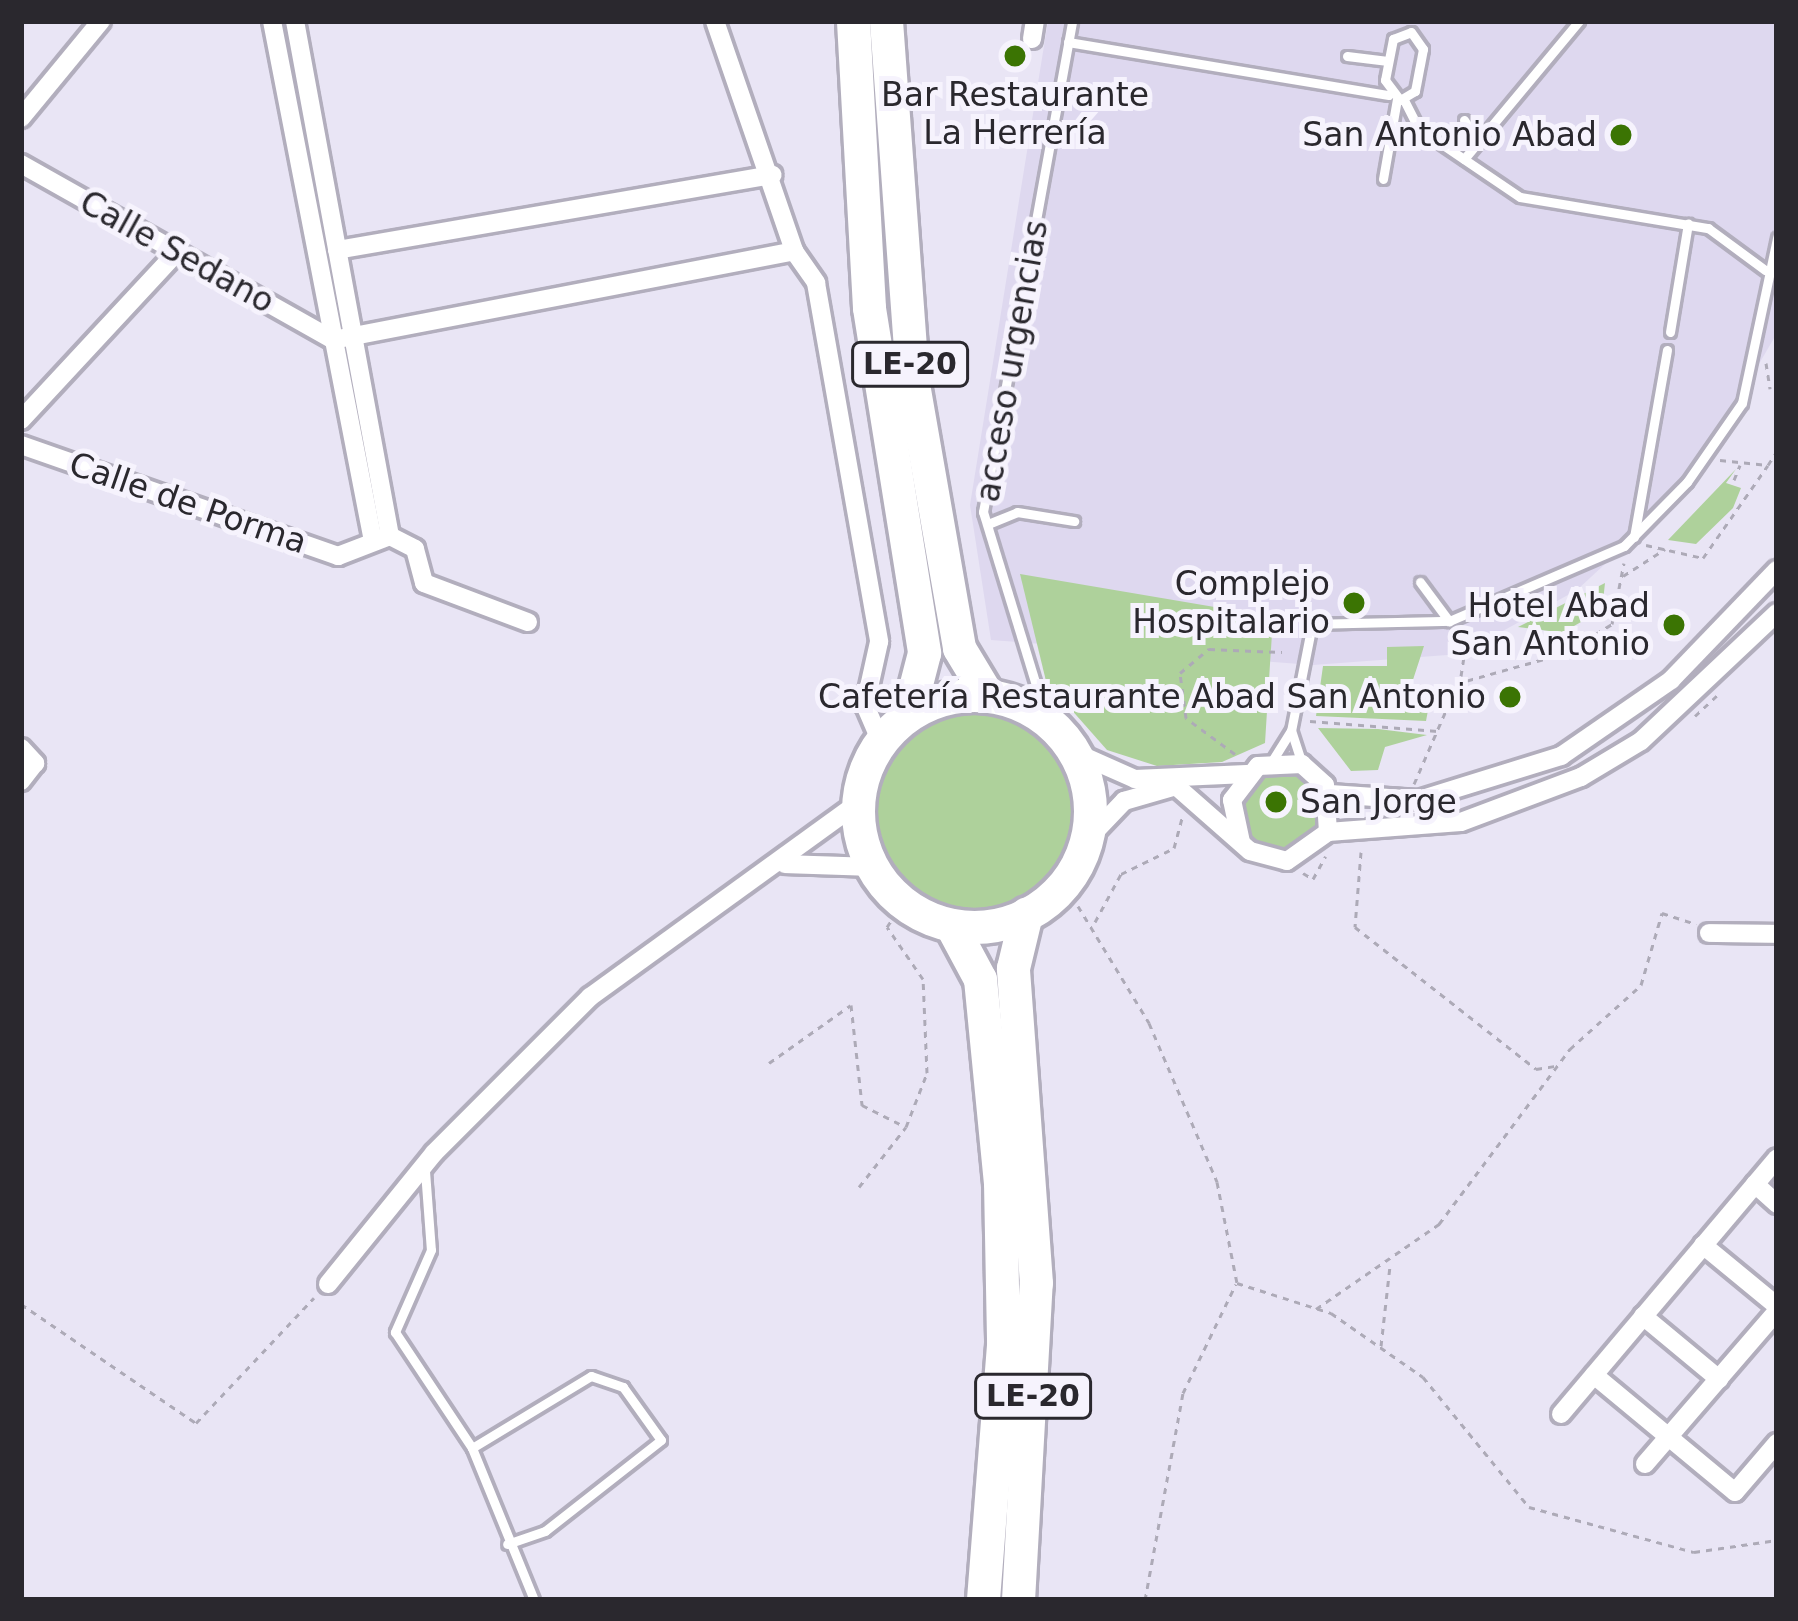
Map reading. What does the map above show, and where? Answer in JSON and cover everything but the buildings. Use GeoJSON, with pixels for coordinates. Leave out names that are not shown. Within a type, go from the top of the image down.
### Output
{"type":"FeatureCollection","features":[{"type":"Feature","properties":{"kind":"highway","name":"LE-20"},"geometry":{"type":"LineString","coordinates":[[854,21],[869,308],[924,653],[908,715]]}},
{"type":"Feature","properties":{"kind":"highway","name":"LE-20"},"geometry":{"type":"LineString","coordinates":[[886,21],[912,378],[953,626],[988,695]]}},
{"type":"Feature","properties":{"kind":"highway"},"geometry":{"type":"LineString","coordinates":[[988,695],[1047,722],[1074,752],[1088,796],[1085,842],[1072,872],[1026,914],[951,925],[903,902],[872,867],[858,803],[881,742],[908,715],[988,695]]}},
{"type":"Feature","properties":{"kind":"highway","name":"LE-20"},"geometry":{"type":"LineString","coordinates":[[1018,1600],[1035,1323],[1013,968],[1026,914]]}},
{"type":"Feature","properties":{"kind":"highway","name":"LE-20"},"geometry":{"type":"LineString","coordinates":[[951,925],[980,979],[1000,1182],[1003,1345],[983,1596]]}},
{"type":"Feature","properties":{"kind":"street"},"geometry":{"type":"LineString","coordinates":[[272,21],[332,340],[381,536],[422,560],[424,583],[528,622]]}},
{"type":"Feature","properties":{"kind":"street"},"geometry":{"type":"LineString","coordinates":[[295,21],[352,332],[381,536]]}},
{"type":"Feature","properties":{"kind":"street"},"geometry":{"type":"LineString","coordinates":[[716,21],[773,175],[794,251],[822,314],[879,643],[865,705],[881,742]]}},
{"type":"Feature","properties":{"kind":"street"},"geometry":{"type":"LineString","coordinates":[[21,118],[99,22]]}},
{"type":"Feature","properties":{"kind":"street","name":"Calle Sedano"},"geometry":{"type":"LineString","coordinates":[[21,164],[332,340]]}},
{"type":"Feature","properties":{"kind":"street"},"geometry":{"type":"LineString","coordinates":[[338,250],[773,175]]}},
{"type":"Feature","properties":{"kind":"street"},"geometry":{"type":"LineString","coordinates":[[332,340],[352,332],[794,251]]}},
{"type":"Feature","properties":{"kind":"street"},"geometry":{"type":"LineString","coordinates":[[21,420],[176,253]]}},
{"type":"Feature","properties":{"kind":"street","name":"Calle de Porma"},"geometry":{"type":"LineString","coordinates":[[21,445],[338,556],[381,536]]}},
{"type":"Feature","properties":{"kind":"street"},"geometry":{"type":"LineString","coordinates":[[1074,752],[1135,779],[1272,761],[1302,764],[1330,794],[1394,802],[1462,792],[1572,750],[1671,680],[1777,570]]}},
{"type":"Feature","properties":{"kind":"street"},"geometry":{"type":"LineString","coordinates":[[1085,842],[1124,801],[1176,786],[1241,842],[1287,861],[1328,832],[1461,822],[1582,777],[1658,727],[1777,613]]}},
{"type":"Feature","properties":{"kind":"street"},"geometry":{"type":"LineString","coordinates":[[21,782],[28,756]]}},
{"type":"Feature","properties":{"kind":"street"},"geometry":{"type":"LineString","coordinates":[[1241,842],[1231,814],[1243,768]]}},
{"type":"Feature","properties":{"kind":"street"},"geometry":{"type":"LineString","coordinates":[[1328,832],[1330,794]]}},
{"type":"Feature","properties":{"kind":"street"},"geometry":{"type":"LineString","coordinates":[[328,1284],[424,1166],[590,997],[858,803]]}},
{"type":"Feature","properties":{"kind":"street"},"geometry":{"type":"LineString","coordinates":[[763,871],[825,859],[872,867]]}},
{"type":"Feature","properties":{"kind":"street"},"geometry":{"type":"LineString","coordinates":[[1708,933],[1777,934]]}},
{"type":"Feature","properties":{"kind":"street"},"geometry":{"type":"LineString","coordinates":[[1562,1414],[1777,1157]]}},
{"type":"Feature","properties":{"kind":"street"},"geometry":{"type":"LineString","coordinates":[[1755,1184],[1777,1204]]}},
{"type":"Feature","properties":{"kind":"street"},"geometry":{"type":"LineString","coordinates":[[1645,1464],[1777,1309],[1703,1245]]}},
{"type":"Feature","properties":{"kind":"street"},"geometry":{"type":"LineString","coordinates":[[1643,1316],[1719,1379]]}},
{"type":"Feature","properties":{"kind":"street"},"geometry":{"type":"LineString","coordinates":[[1594,1375],[1735,1492],[1777,1443]]}},
{"type":"Feature","properties":{"kind":"lane","name":"acceso urgencias"},"geometry":{"type":"LineString","coordinates":[[1047,722],[988,524],[1072,21]]}},
{"type":"Feature","properties":{"kind":"lane"},"geometry":{"type":"LineString","coordinates":[[1464,159],[1579,21]]}},
{"type":"Feature","properties":{"kind":"lane"},"geometry":{"type":"LineString","coordinates":[[1383,179],[1397,98],[1424,49],[1398,27],[1388,61],[1397,98],[1418,128],[1520,197],[1688,224],[1765,270]]}},
{"type":"Feature","properties":{"kind":"lane"},"geometry":{"type":"LineString","coordinates":[[1068,42],[1397,98]]}},
{"type":"Feature","properties":{"kind":"lane"},"geometry":{"type":"LineString","coordinates":[[1347,56],[1388,61]]}},
{"type":"Feature","properties":{"kind":"lane"},"geometry":{"type":"LineString","coordinates":[[1464,120],[1478,140]]}},
{"type":"Feature","properties":{"kind":"lane"},"geometry":{"type":"LineString","coordinates":[[1051,137],[1066,140]]}},
{"type":"Feature","properties":{"kind":"lane"},"geometry":{"type":"LineString","coordinates":[[1670,332],[1688,224]]}},
{"type":"Feature","properties":{"kind":"lane"},"geometry":{"type":"LineString","coordinates":[[1272,761],[1291,730],[1312,624],[1449,621],[1634,537],[1738,414],[1765,270],[1777,238]]}},
{"type":"Feature","properties":{"kind":"lane"},"geometry":{"type":"LineString","coordinates":[[1032,240],[1048,243]]}},
{"type":"Feature","properties":{"kind":"lane"},"geometry":{"type":"LineString","coordinates":[[1634,537],[1667,350]]}},
{"type":"Feature","properties":{"kind":"lane"},"geometry":{"type":"LineString","coordinates":[[988,524],[1017,512],[1074,521]]}},
{"type":"Feature","properties":{"kind":"lane"},"geometry":{"type":"LineString","coordinates":[[1420,582],[1449,621]]}},
{"type":"Feature","properties":{"kind":"lane"},"geometry":{"type":"LineString","coordinates":[[1291,730],[1302,764]]}},
{"type":"Feature","properties":{"kind":"lane"},"geometry":{"type":"LineString","coordinates":[[424,1166],[431,1250],[395,1332],[472,1448],[507,1544],[534,1600]]}},
{"type":"Feature","properties":{"kind":"lane"},"geometry":{"type":"LineString","coordinates":[[472,1448],[591,1376],[623,1387],[661,1440],[545,1531],[507,1544]]}},
{"type":"Feature","properties":{"kind":"path"},"geometry":{"type":"LineString","coordinates":[[1763,349],[1770,389],[1777,401]]}},
{"type":"Feature","properties":{"kind":"path"},"geometry":{"type":"LineString","coordinates":[[1770,389],[1777,378]]}},
{"type":"Feature","properties":{"kind":"path"},"geometry":{"type":"LineString","coordinates":[[1646,544],[1703,558],[1777,452]]}},
{"type":"Feature","properties":{"kind":"path"},"geometry":{"type":"LineString","coordinates":[[1718,460],[1768,465]]}},
{"type":"Feature","properties":{"kind":"path"},"geometry":{"type":"LineString","coordinates":[[1734,480],[1742,462]]}},
{"type":"Feature","properties":{"kind":"path"},"geometry":{"type":"LineString","coordinates":[[1621,577],[1665,549]]}},
{"type":"Feature","properties":{"kind":"path"},"geometry":{"type":"LineString","coordinates":[[1398,700],[1461,676],[1565,653],[1612,624],[1625,556]]}},
{"type":"Feature","properties":{"kind":"path"},"geometry":{"type":"LineString","coordinates":[[1412,790],[1461,676],[1469,622]]}},
{"type":"Feature","properties":{"kind":"path"},"geometry":{"type":"LineString","coordinates":[[1243,768],[1186,718],[1180,674],[1209,650],[1282,652]]}},
{"type":"Feature","properties":{"kind":"path"},"geometry":{"type":"LineString","coordinates":[[1310,722],[1438,730]]}},
{"type":"Feature","properties":{"kind":"path"},"geometry":{"type":"LineString","coordinates":[[1095,922],[1121,874],[1174,848],[1187,799]]}},
{"type":"Feature","properties":{"kind":"path"},"geometry":{"type":"LineString","coordinates":[[1361,851],[1354,927],[1536,1069],[1558,1066]]}},
{"type":"Feature","properties":{"kind":"path"},"geometry":{"type":"LineString","coordinates":[[859,1187],[906,1127],[927,1073],[927,998],[887,927],[903,902]]}},
{"type":"Feature","properties":{"kind":"path"},"geometry":{"type":"LineString","coordinates":[[1078,906],[1095,922],[1217,1182],[1237,1283],[1183,1393],[1145,1600]]}},
{"type":"Feature","properties":{"kind":"path"},"geometry":{"type":"LineString","coordinates":[[1315,1310],[1390,1265],[1439,1224],[1558,1066],[1641,985],[1662,913],[1708,933]]}},
{"type":"Feature","properties":{"kind":"path"},"geometry":{"type":"LineString","coordinates":[[769,1064],[851,1005],[862,1106],[906,1127]]}},
{"type":"Feature","properties":{"kind":"path"},"geometry":{"type":"LineString","coordinates":[[1381,1348],[1390,1265]]}},
{"type":"Feature","properties":{"kind":"path"},"geometry":{"type":"LineString","coordinates":[[1237,1283],[1315,1310],[1423,1377],[1529,1507],[1694,1552],[1777,1540]]}},
{"type":"Feature","properties":{"kind":"path"},"geometry":{"type":"LineString","coordinates":[[21,1304],[196,1423],[328,1284]]}},
{"type":"Feature","properties":{"kind":"shaded area"},"geometry":{"type":"Polygon","coordinates":[[[1048,21],[1777,21],[1777,333],[1686,489],[1577,590],[1461,654],[1313,665],[991,640],[970,505],[1048,21]]]}},
{"type":"Feature","properties":{"kind":"green space"},"geometry":{"type":"Polygon","coordinates":[[[1736,469],[1726,483],[1741,488],[1733,508],[1696,544],[1668,540],[1736,469]]]}},
{"type":"Feature","properties":{"kind":"green space"},"geometry":{"type":"Polygon","coordinates":[[[1020,574],[1273,617],[1265,743],[1222,762],[1157,766],[1107,750],[1046,681],[1020,574]]]}},
{"type":"Feature","properties":{"kind":"green space"},"geometry":{"type":"Polygon","coordinates":[[[1605,583],[1602,610],[1574,626],[1580,635],[1518,627],[1605,583]]]}},
{"type":"Feature","properties":{"kind":"green space"},"geometry":{"type":"Polygon","coordinates":[[[1424,646],[1409,692],[1391,694],[1393,707],[1429,705],[1426,721],[1316,716],[1323,666],[1387,666],[1387,647],[1424,646]]]}},
{"type":"Feature","properties":{"kind":"green space"},"geometry":{"type":"Polygon","coordinates":[[[970,708],[1009,716],[1043,738],[1065,772],[1073,811],[1065,850],[1043,884],[1009,906],[970,914],[931,906],[897,884],[875,850],[867,811],[875,772],[897,738],[931,716],[970,708]]]}},
{"type":"Feature","properties":{"kind":"green space"},"geometry":{"type":"Polygon","coordinates":[[[1318,728],[1427,735],[1385,747],[1378,770],[1351,771],[1318,728]]]}},
{"type":"Feature","properties":{"kind":"green space"},"geometry":{"type":"Polygon","coordinates":[[[1281,772],[1308,784],[1320,811],[1308,838],[1281,850],[1254,838],[1242,811],[1254,784],[1281,772]]]}},
{"type":"Feature","properties":{"kind":"place","name":"Bar Restaurante La Herrería"},"geometry":{"type":"Point","coordinates":[1015,56]}},
{"type":"Feature","properties":{"kind":"place","name":"San Antonio Abad"},"geometry":{"type":"Point","coordinates":[1621,135]}},
{"type":"Feature","properties":{"kind":"place","name":"Complejo Hospitalario"},"geometry":{"type":"Point","coordinates":[1354,603]}},
{"type":"Feature","properties":{"kind":"place","name":"Hotel Abad San Antonio"},"geometry":{"type":"Point","coordinates":[1674,625]}},
{"type":"Feature","properties":{"kind":"place","name":"Cafetería Restaurante Abad San Antonio"},"geometry":{"type":"Point","coordinates":[1510,697]}},
{"type":"Feature","properties":{"kind":"place","name":"San Jorge"},"geometry":{"type":"Point","coordinates":[1276,802]}}]}
